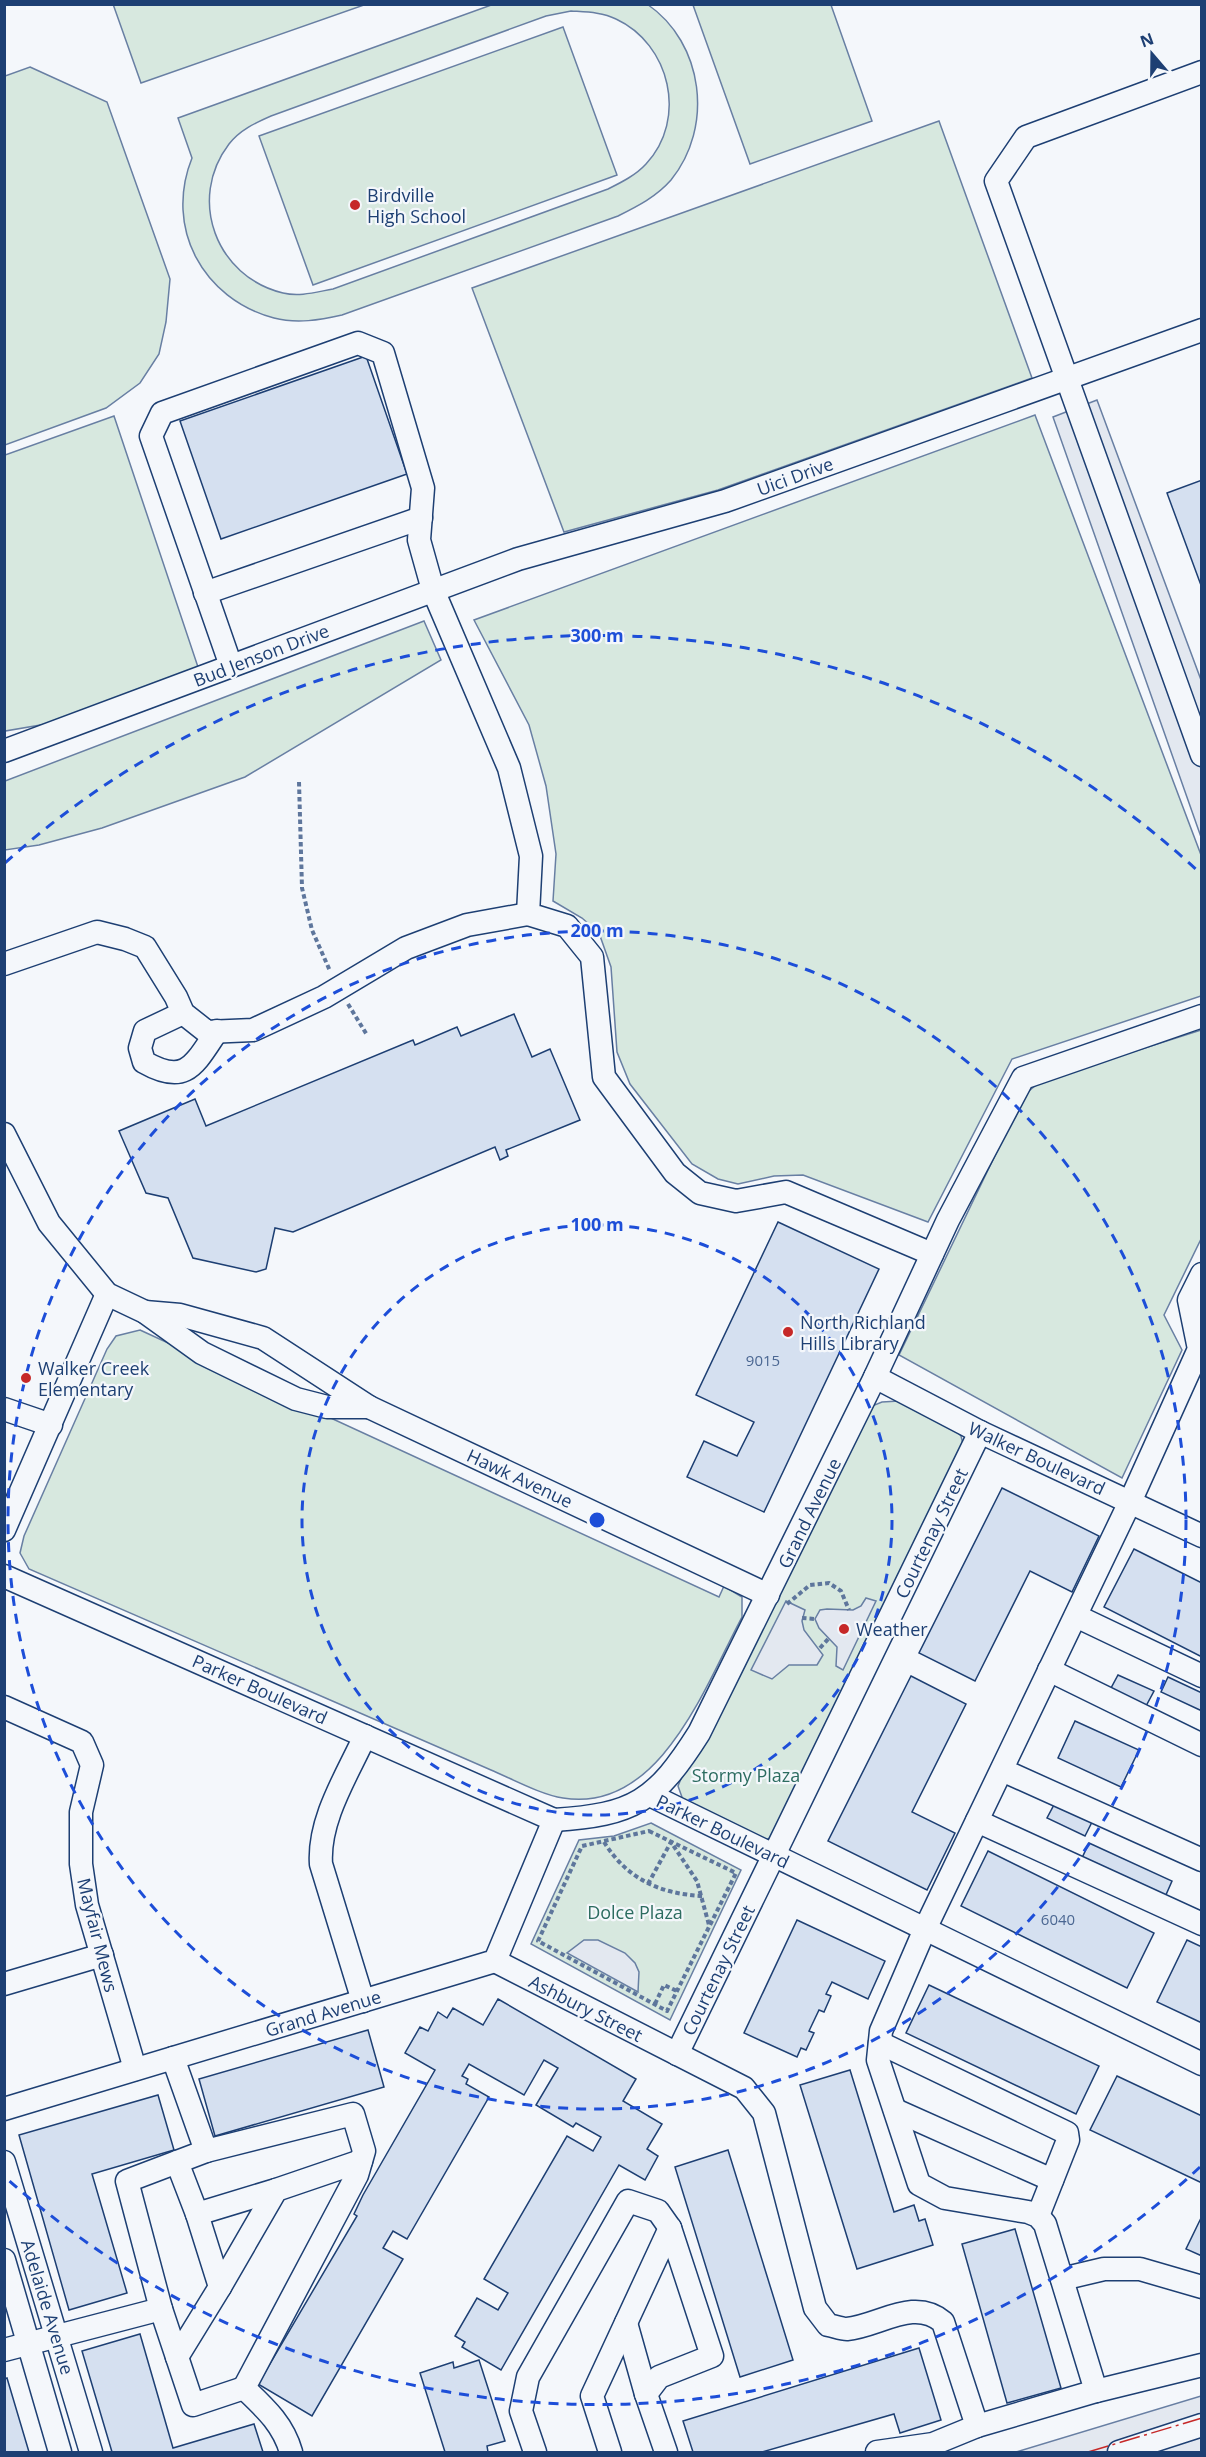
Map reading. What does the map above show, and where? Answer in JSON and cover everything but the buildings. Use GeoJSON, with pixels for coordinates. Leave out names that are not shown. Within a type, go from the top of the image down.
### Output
{"type":"FeatureCollection","features":[{"type":"Feature","properties":{"kind":"street"},"geometry":{"type":"LineString","coordinates":[[1202,72],[1026,137],[996,181],[1202,755]]}},
{"type":"Feature","properties":{"kind":"street","name":"Uici Drive"},"geometry":{"type":"LineString","coordinates":[[518,559],[725,501],[1202,330]]}},
{"type":"Feature","properties":{"kind":"street"},"geometry":{"type":"LineString","coordinates":[[231,666],[151,436],[162,413],[358,343],[383,353],[423,488],[419,540],[433,590],[509,768],[531,856],[528,914]]}},
{"type":"Feature","properties":{"kind":"street"},"geometry":{"type":"LineString","coordinates":[[205,593],[421,518]]}},
{"type":"Feature","properties":{"kind":"street","name":"Bud Jenson Drive"},"geometry":{"type":"LineString","coordinates":[[4,751],[518,559]]}},
{"type":"Feature","properties":{"kind":"street"},"geometry":{"type":"LineString","coordinates":[[4,964],[97,933],[124,939],[145,947],[176,998],[183,1014],[207,1032],[253,1030],[339,988],[406,948],[467,925],[528,914],[567,926],[591,957],[604,1077],[675,1173],[700,1193],[736,1201],[786,1192],[932,1254]]}},
{"type":"Feature","properties":{"kind":"street"},"geometry":{"type":"LineString","coordinates":[[183,1014],[145,1031],[140,1048],[144,1062],[162,1072],[179,1073],[196,1061],[217,1031]]}},
{"type":"Feature","properties":{"kind":"street","name":"Grand Avenue"},"geometry":{"type":"LineString","coordinates":[[650,1796],[676,1769],[699,1733],[875,1377],[948,1220],[1023,1078],[1202,1016]]}},
{"type":"Feature","properties":{"kind":"street","name":"Hawk Avenue"},"geometry":{"type":"LineString","coordinates":[[5,1137],[49,1222],[107,1294],[145,1312],[202,1353],[296,1399],[327,1407],[369,1407]]}},
{"type":"Feature","properties":{"kind":"street"},"geometry":{"type":"LineString","coordinates":[[1096,2391],[1045,2224],[1038,2216],[1028,2212],[945,2198],[919,2184],[878,2060],[880,2031],[925,1929],[1130,1502],[1199,1348],[1189,1300],[1202,1274]]}},
{"type":"Feature","properties":{"kind":"street"},"geometry":{"type":"LineString","coordinates":[[4,1530],[107,1294]]}},
{"type":"Feature","properties":{"kind":"street","name":"Hawk Avenue"},"geometry":{"type":"LineString","coordinates":[[145,1312],[180,1315],[263,1338],[369,1407],[768,1595]]}},
{"type":"Feature","properties":{"kind":"street","name":"Walker Boulevard"},"geometry":{"type":"LineString","coordinates":[[875,1377],[980,1432],[1202,1536]]}},
{"type":"Feature","properties":{"kind":"street"},"geometry":{"type":"LineString","coordinates":[[4,1409],[51,1425]]}},
{"type":"Feature","properties":{"kind":"street","name":"Courtenay Street"},"geometry":{"type":"LineString","coordinates":[[677,2054],[980,1432]]}},
{"type":"Feature","properties":{"kind":"street","name":"Parker Boulevard"},"geometry":{"type":"LineString","coordinates":[[4,1575],[554,1820],[597,1817],[627,1808],[650,1796],[1202,2064]]}},
{"type":"Feature","properties":{"kind":"street"},"geometry":{"type":"LineString","coordinates":[[1076,1616],[1202,1676]]}},
{"type":"Feature","properties":{"kind":"street"},"geometry":{"type":"LineString","coordinates":[[1049,1670],[1202,1745]]}},
{"type":"Feature","properties":{"kind":"street","name":"Mayfair Mews"},"geometry":{"type":"LineString","coordinates":[[4,1707],[82,1742],[88,1752],[92,1765],[81,1812],[81,1864],[87,1905],[135,2069]]}},
{"type":"Feature","properties":{"kind":"street"},"geometry":{"type":"LineString","coordinates":[[363,2001],[321,1864],[320,1852],[334,1804],[365,1736]]}},
{"type":"Feature","properties":{"kind":"street"},"geometry":{"type":"LineString","coordinates":[[1002,1770],[1202,1860]]}},
{"type":"Feature","properties":{"kind":"street"},"geometry":{"type":"LineString","coordinates":[[495,1961],[554,1820]]}},
{"type":"Feature","properties":{"kind":"street"},"geometry":{"type":"LineString","coordinates":[[977,1821],[1202,1924]]}},
{"type":"Feature","properties":{"kind":"street"},"geometry":{"type":"LineString","coordinates":[[4,1984],[102,1955]]}},
{"type":"Feature","properties":{"kind":"street","name":"Grand Avenue"},"geometry":{"type":"LineString","coordinates":[[4,2109],[495,1961]]}},
{"type":"Feature","properties":{"kind":"street","name":"Ashbury Street"},"geometry":{"type":"LineString","coordinates":[[495,1961],[744,2088],[764,2113],[815,2308],[828,2325],[846,2329],[914,2311],[933,2314],[943,2322],[977,2426]]}},
{"type":"Feature","properties":{"kind":"street"},"geometry":{"type":"LineString","coordinates":[[880,2043],[1067,2133],[1068,2140],[1038,2216]]}},
{"type":"Feature","properties":{"kind":"street"},"geometry":{"type":"LineString","coordinates":[[173,2058],[206,2151]]}},
{"type":"Feature","properties":{"kind":"street"},"geometry":{"type":"LineString","coordinates":[[895,2110],[1052,2180]]}},
{"type":"Feature","properties":{"kind":"street"},"geometry":{"type":"LineString","coordinates":[[354,2114],[364,2151],[361,2161],[357,2175],[244,2388],[193,2405],[161,2308],[127,2181],[206,2151],[354,2114]]}},
{"type":"Feature","properties":{"kind":"street"},"geometry":{"type":"LineString","coordinates":[[197,2214],[361,2161]]}},
{"type":"Feature","properties":{"kind":"street","name":"Adelaide Avenue"},"geometry":{"type":"LineString","coordinates":[[4,2162],[91,2452]]}},
{"type":"Feature","properties":{"kind":"street"},"geometry":{"type":"LineString","coordinates":[[177,2162],[197,2214],[220,2288]]}},
{"type":"Feature","properties":{"kind":"street"},"geometry":{"type":"LineString","coordinates":[[177,2357],[220,2288],[276,2190]]}},
{"type":"Feature","properties":{"kind":"street"},"geometry":{"type":"LineString","coordinates":[[536,2452],[521,2411],[528,2376],[628,2201],[658,2211],[670,2228],[712,2356],[659,2376],[646,2394]]}},
{"type":"Feature","properties":{"kind":"street"},"geometry":{"type":"LineString","coordinates":[[610,2452],[592,2396],[670,2228]]}},
{"type":"Feature","properties":{"kind":"street","name":"Adelaide Avenue"},"geometry":{"type":"LineString","coordinates":[[4,2260],[60,2452]]}},
{"type":"Feature","properties":{"kind":"street"},"geometry":{"type":"LineString","coordinates":[[1062,2279],[1104,2269],[1140,2269],[1202,2287]]}},
{"type":"Feature","properties":{"kind":"street"},"geometry":{"type":"LineString","coordinates":[[4,2350],[56,2334],[161,2308]]}},
{"type":"Feature","properties":{"kind":"street"},"geometry":{"type":"LineString","coordinates":[[626,2323],[646,2394],[666,2452]]}},
{"type":"Feature","properties":{"kind":"street"},"geometry":{"type":"LineString","coordinates":[[877,2452],[933,2444],[977,2426],[1096,2391],[1202,2365]]}},
{"type":"Feature","properties":{"kind":"street"},"geometry":{"type":"LineString","coordinates":[[244,2388],[269,2412],[285,2433],[291,2452]]}},
{"type":"Feature","properties":{"kind":"street"},"geometry":{"type":"LineString","coordinates":[[1119,2452],[1202,2425]]}},
{"type":"Feature","properties":{"kind":"path"},"geometry":{"type":"LineString","coordinates":[[299,782],[302,888],[312,930],[339,988],[367,1035]]}},
{"type":"Feature","properties":{"kind":"path"},"geometry":{"type":"LineString","coordinates":[[790,1591],[783,1607],[810,1585],[829,1583],[841,1591],[849,1610]]}},
{"type":"Feature","properties":{"kind":"path"},"geometry":{"type":"LineString","coordinates":[[802,1618],[815,1619]]}},
{"type":"Feature","properties":{"kind":"path"},"geometry":{"type":"LineString","coordinates":[[820,1648],[830,1637]]}},
{"type":"Feature","properties":{"kind":"path"},"geometry":{"type":"LineString","coordinates":[[650,1831],[671,1842],[736,1873],[667,2011],[538,1941],[582,1846],[650,1831]]}},
{"type":"Feature","properties":{"kind":"path"},"geometry":{"type":"LineString","coordinates":[[604,1842],[623,1866],[648,1884],[678,1895],[703,1896]]}},
{"type":"Feature","properties":{"kind":"path"},"geometry":{"type":"LineString","coordinates":[[648,1884],[671,1842]]}},
{"type":"Feature","properties":{"kind":"path"},"geometry":{"type":"LineString","coordinates":[[671,1842],[690,1868],[703,1896],[710,1925]]}},
{"type":"Feature","properties":{"kind":"path"},"geometry":{"type":"LineString","coordinates":[[654,2004],[664,1985],[677,1991]]}},
{"type":"Feature","properties":{"kind":"green space"},"geometry":{"type":"Polygon","coordinates":[[[113,4],[364,4],[364,5],[141,83],[113,4]]]}},
{"type":"Feature","properties":{"kind":"green space"},"geometry":{"type":"Polygon","coordinates":[[[494,4],[647,4],[666,21],[681,40],[691,63],[696,87],[697,111],[693,136],[685,159],[671,180],[646,201],[618,216],[342,315],[308,321],[283,320],[249,309],[227,295],[209,277],[196,257],[187,234],[183,210],[185,184],[192,158],[178,118],[494,4]],[[571,11],[546,16],[271,116],[243,131],[229,144],[217,166],[210,188],[210,211],[215,233],[225,253],[240,271],[260,284],[283,293],[302,294],[333,289],[608,189],[633,175],[646,164],[659,146],[667,126],[669,105],[667,84],[660,64],[649,46],[635,31],[616,19],[594,13],[571,11]]]}},
{"type":"Feature","properties":{"kind":"green space"},"geometry":{"type":"Polygon","coordinates":[[[693,5],[831,5],[872,121],[750,164],[693,5]]]}},
{"type":"Feature","properties":{"kind":"green space"},"geometry":{"type":"Polygon","coordinates":[[[563,27],[617,175],[313,285],[259,136],[563,27]]]}},
{"type":"Feature","properties":{"kind":"green space"},"geometry":{"type":"Polygon","coordinates":[[[30,67],[107,102],[170,279],[166,322],[159,354],[140,383],[106,408],[5,445],[5,76],[30,67]]]}},
{"type":"Feature","properties":{"kind":"green space"},"geometry":{"type":"Polygon","coordinates":[[[939,121],[1032,378],[718,490],[564,532],[472,288],[939,121]]]}},
{"type":"Feature","properties":{"kind":"green space"},"geometry":{"type":"Polygon","coordinates":[[[1035,415],[1201,855],[1201,996],[1012,1059],[928,1222],[803,1175],[774,1176],[738,1184],[718,1179],[692,1164],[630,1084],[617,1052],[611,967],[599,933],[582,918],[553,901],[556,854],[546,786],[529,725],[474,620],[1035,415]]]}},
{"type":"Feature","properties":{"kind":"green space"},"geometry":{"type":"Polygon","coordinates":[[[114,416],[198,667],[64,721],[5,731],[5,455],[114,416]]]}},
{"type":"Feature","properties":{"kind":"green space"},"geometry":{"type":"Polygon","coordinates":[[[424,621],[441,660],[245,777],[102,828],[39,845],[5,850],[5,781],[424,621]]]}},
{"type":"Feature","properties":{"kind":"green space"},"geometry":{"type":"Polygon","coordinates":[[[1201,1030],[1201,1239],[1164,1315],[1182,1350],[1122,1478],[899,1355],[1024,1095],[1041,1081],[1201,1030]]]}},
{"type":"Feature","properties":{"kind":"green space"},"geometry":{"type":"Polygon","coordinates":[[[140,1330],[719,1597],[724,1586],[742,1597],[742,1617],[695,1708],[675,1739],[653,1765],[627,1786],[597,1798],[563,1798],[546,1794],[29,1569],[20,1553],[24,1536],[107,1349],[116,1336],[140,1330]]]}},
{"type":"Feature","properties":{"kind":"green space","name":"Stormy Plaza"},"geometry":{"type":"Polygon","coordinates":[[[899,1401],[955,1429],[961,1436],[963,1444],[774,1835],[768,1839],[759,1839],[683,1800],[678,1786],[683,1774],[709,1738],[872,1406],[882,1402],[899,1401]]]}},
{"type":"Feature","properties":{"kind":"green space","name":"Dolce Plaza"},"geometry":{"type":"Polygon","coordinates":[[[651,1823],[741,1870],[670,2020],[531,1944],[579,1840],[614,1836],[651,1823]]]}},
{"type":"Feature","properties":{"kind":"shaded area"},"geometry":{"type":"Polygon","coordinates":[[[1097,400],[1201,680],[1201,837],[1053,417],[1097,400]]]}},
{"type":"Feature","properties":{"kind":"shaded area"},"geometry":{"type":"Polygon","coordinates":[[[866,1598],[876,1601],[843,1670],[836,1666],[837,1647],[819,1628],[815,1619],[820,1610],[853,1610],[861,1606],[866,1598]]]}},
{"type":"Feature","properties":{"kind":"shaded area"},"geometry":{"type":"Polygon","coordinates":[[[786,1601],[805,1610],[802,1621],[804,1630],[823,1655],[817,1665],[789,1665],[772,1679],[751,1670],[786,1601]]]}},
{"type":"Feature","properties":{"kind":"shaded area"},"geometry":{"type":"Polygon","coordinates":[[[584,1940],[598,1940],[625,1953],[635,1963],[639,1972],[638,1992],[567,1953],[584,1940]]]}},
{"type":"Feature","properties":{"kind":"shaded area"},"geometry":{"type":"Polygon","coordinates":[[[1201,2396],[1201,2452],[1016,2452],[1201,2396]]]}},
{"type":"Feature","properties":{"kind":"power"},"geometry":{"type":"LineString","coordinates":[[1088,2452],[1202,2418]]}},
{"type":"Feature","properties":{"kind":"place","name":"Birdville High School"},"geometry":{"type":"Point","coordinates":[355,205]}},
{"type":"Feature","properties":{"kind":"place","name":"North Richland Hills Library"},"geometry":{"type":"Point","coordinates":[788,1332]}},
{"type":"Feature","properties":{"kind":"place","name":"Walker Creek Elementary"},"geometry":{"type":"Point","coordinates":[26,1378]}},
{"type":"Feature","properties":{"kind":"place","name":"Weather"},"geometry":{"type":"Point","coordinates":[844,1629]}}]}
